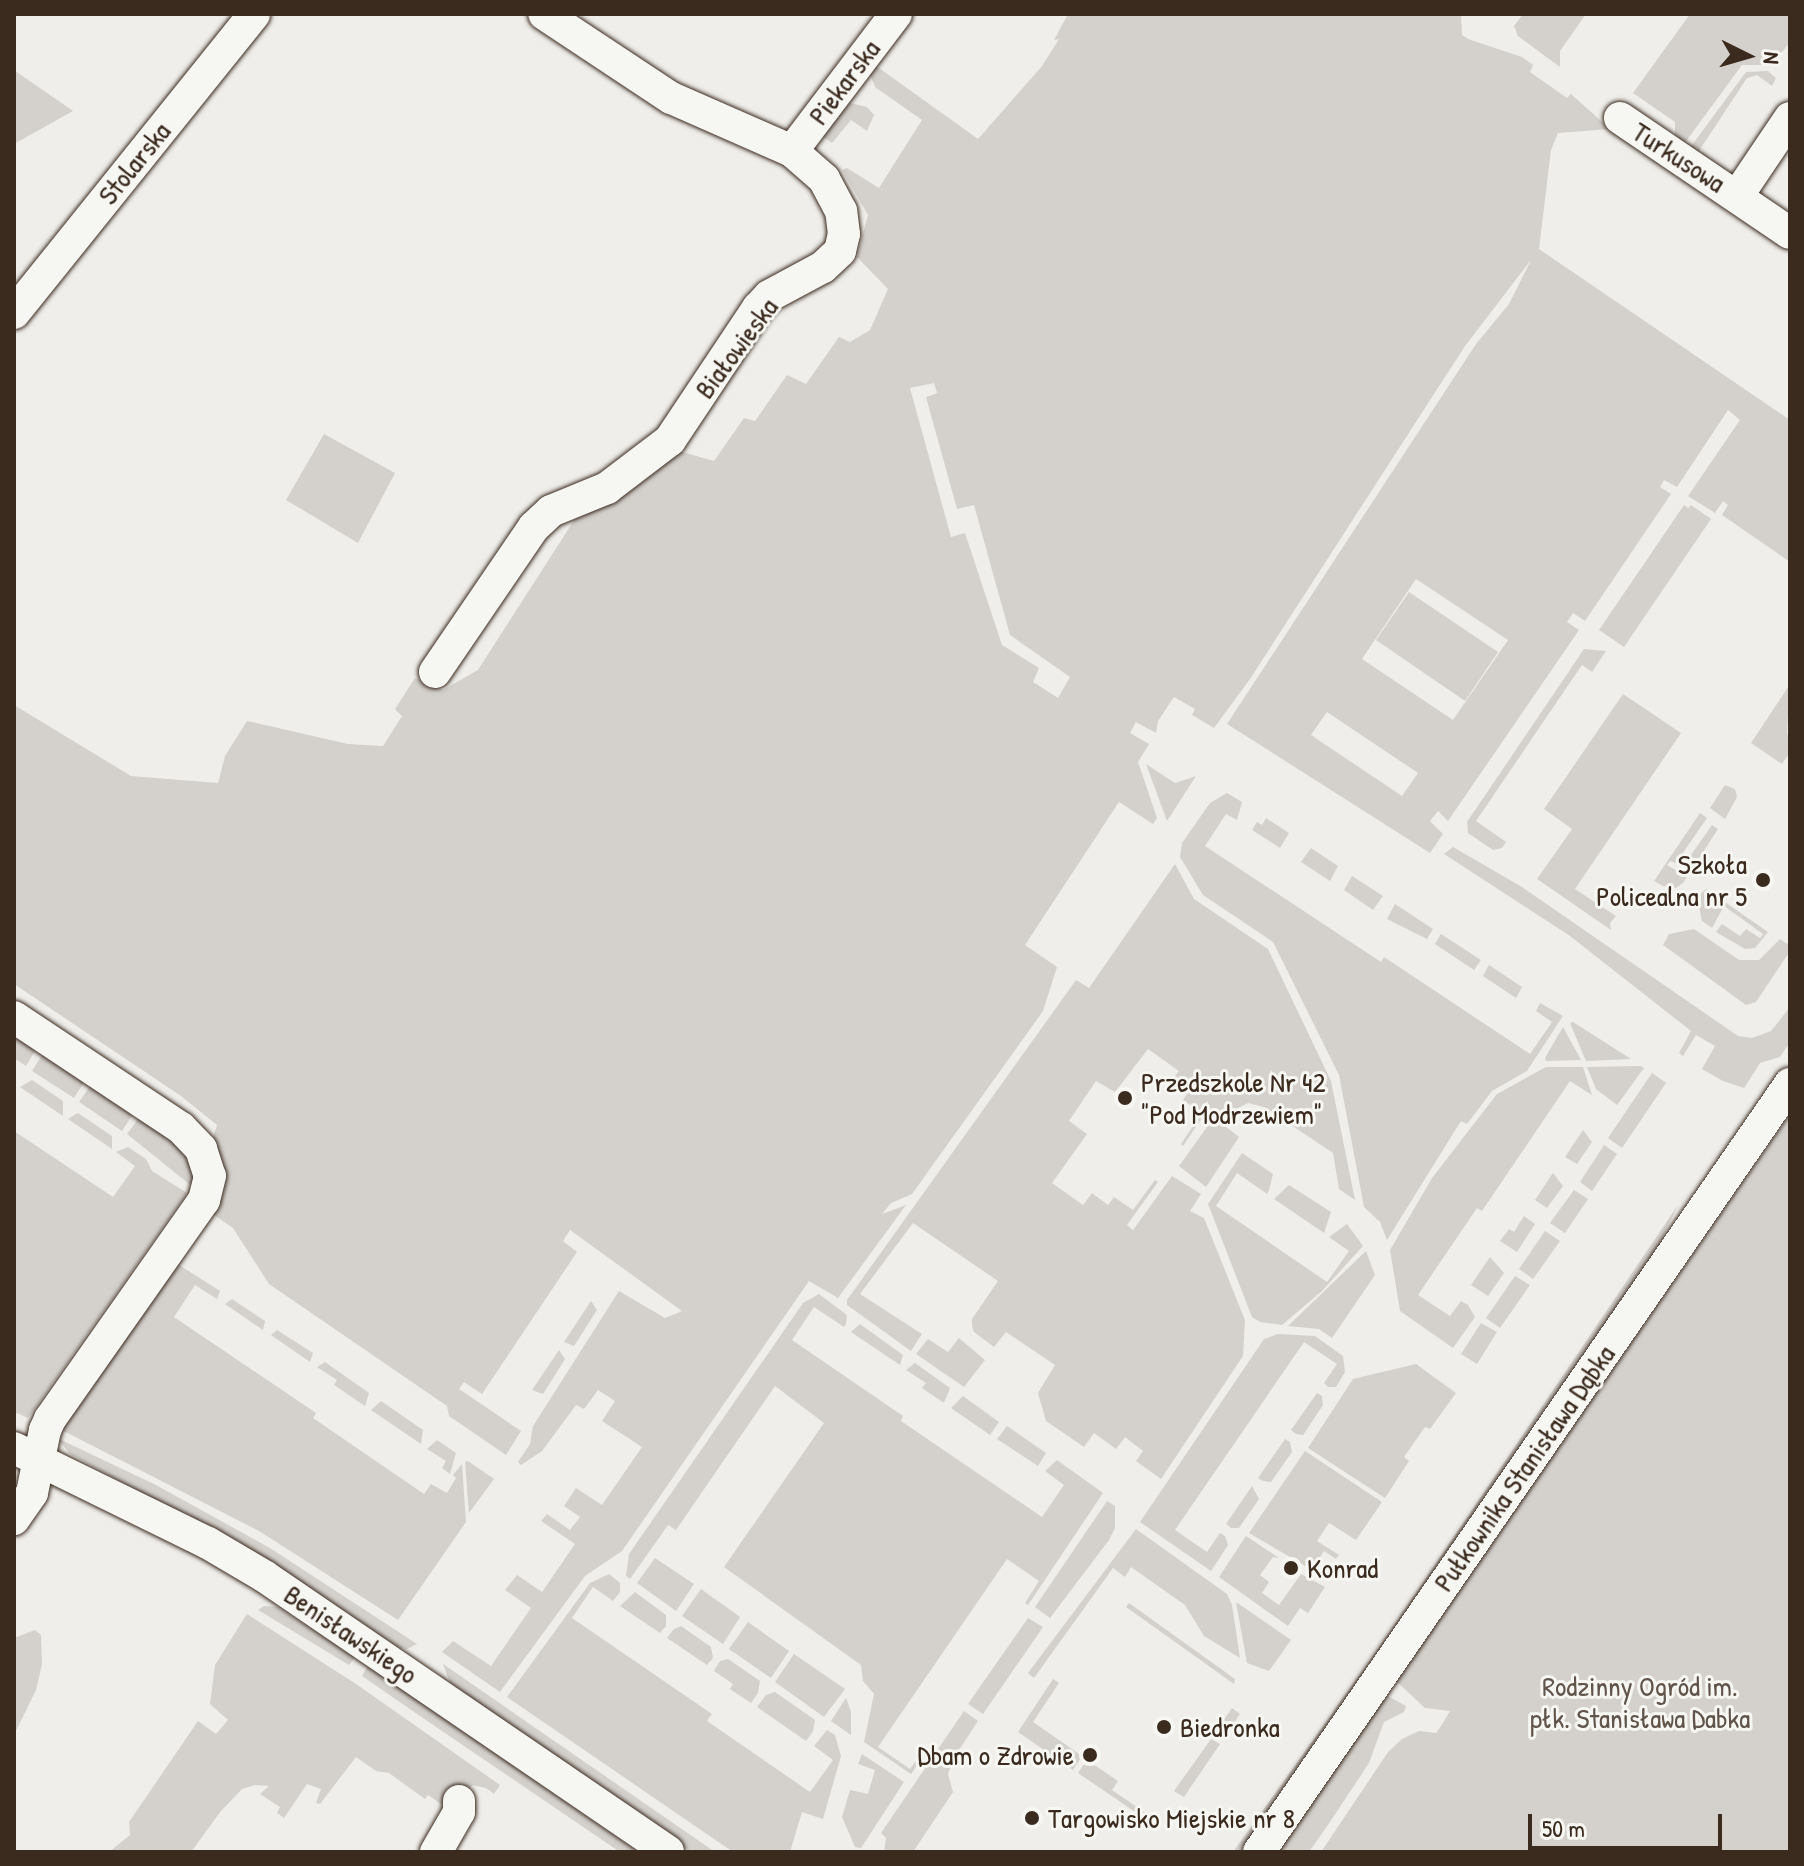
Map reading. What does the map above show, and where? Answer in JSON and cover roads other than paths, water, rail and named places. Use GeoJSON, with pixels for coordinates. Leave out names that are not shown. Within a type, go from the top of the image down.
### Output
{"type":"FeatureCollection","features":[{"type":"Feature","properties":{"kind":"street","name":"Stolarska"},"geometry":{"type":"LineString","coordinates":[[14,313],[254,14]]}},
{"type":"Feature","properties":{"kind":"street","name":"Białowieska"},"geometry":{"type":"LineString","coordinates":[[435,672],[534,527],[551,511],[607,488],[670,440],[769,296],[823,267],[840,251],[844,234],[841,211],[824,179],[792,151],[671,98],[544,14]]}},
{"type":"Feature","properties":{"kind":"street","name":"Piekarska"},"geometry":{"type":"LineString","coordinates":[[792,151],[896,14]]}},
{"type":"Feature","properties":{"kind":"street","name":"Turkusowa"},"geometry":{"type":"LineString","coordinates":[[1620,118],[1790,233]]}},
{"type":"Feature","properties":{"kind":"street","name":"Turkusowa"},"geometry":{"type":"LineString","coordinates":[[1738,195],[1790,118]]}},
{"type":"Feature","properties":{"kind":"street"},"geometry":{"type":"LineString","coordinates":[[14,1017],[181,1128],[201,1149],[210,1176],[204,1200],[27,1453],[32,1493],[14,1519]]}},
{"type":"Feature","properties":{"kind":"street","name":"Pułkownika Stanisława Dąbka"},"geometry":{"type":"LineString","coordinates":[[1259,1852],[1790,1084]]}},
{"type":"Feature","properties":{"kind":"street","name":"Benisławskiego"},"geometry":{"type":"LineString","coordinates":[[27,1453],[208,1543],[264,1576],[668,1852]]}},
{"type":"Feature","properties":{"kind":"street"},"geometry":{"type":"LineString","coordinates":[[436,1852],[459,1812],[459,1801]]}},
{"type":"Feature","properties":{"kind":"place","name":"Szkoła Policealna nr 5"},"geometry":{"type":"Point","coordinates":[1763,880]}},
{"type":"Feature","properties":{"kind":"place","name":"Przedszkole Nr 42 \"Pod Modrzewiem\""},"geometry":{"type":"Point","coordinates":[1125,1098]}},
{"type":"Feature","properties":{"kind":"place","name":"Konrad"},"geometry":{"type":"Point","coordinates":[1291,1568]}},
{"type":"Feature","properties":{"kind":"place","name":"Biedronka"},"geometry":{"type":"Point","coordinates":[1164,1727]}},
{"type":"Feature","properties":{"kind":"place","name":"Dbam o Zdrowie"},"geometry":{"type":"Point","coordinates":[1090,1755]}},
{"type":"Feature","properties":{"kind":"place","name":"Targowisko Miejskie nr 8"},"geometry":{"type":"Point","coordinates":[1032,1818]}},
{"type":"Feature","properties":{"kind":"park label","name":"Rodzinny Ogród im. płk. Stanisława Dabka"},"geometry":{"type":"Point","coordinates":[1640,1702]}}]}
